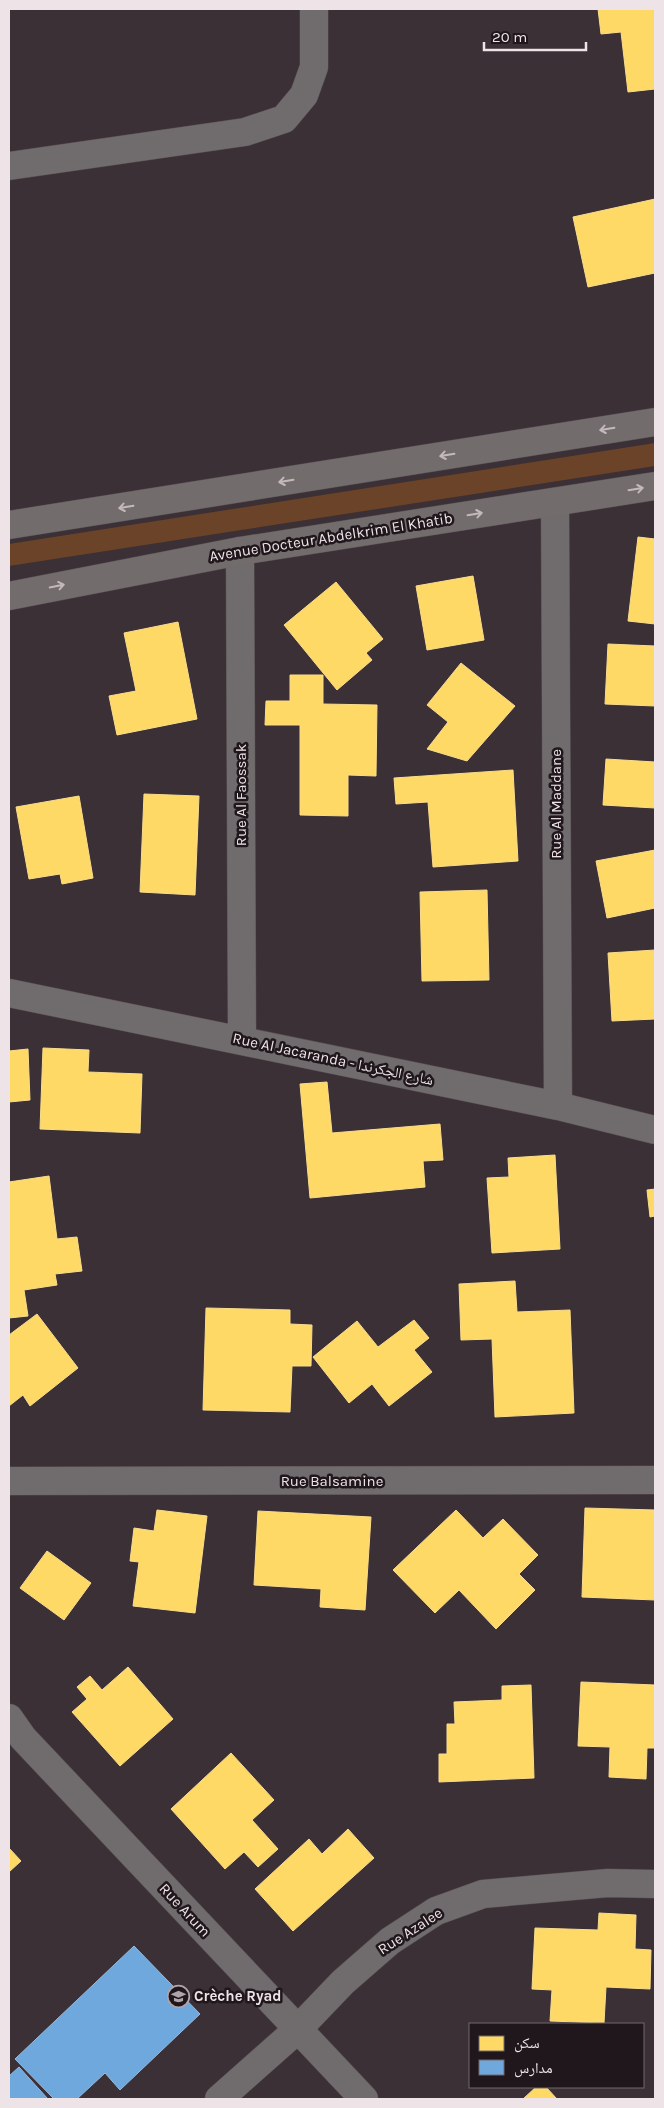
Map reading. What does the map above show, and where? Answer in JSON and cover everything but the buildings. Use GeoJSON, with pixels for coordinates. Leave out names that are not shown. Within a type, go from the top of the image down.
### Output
{"type":"FeatureCollection","features":[{"type":"Feature","properties":{"kind":"main road"},"geometry":{"type":"LineString","coordinates":[[9,525],[655,422]]}},
{"type":"Feature","properties":{"kind":"main road","name":"Avenue Docteur Abdelkrim El Khatib"},"geometry":{"type":"LineString","coordinates":[[9,596],[240,550],[655,486]]}},
{"type":"Feature","properties":{"kind":"street"},"geometry":{"type":"LineString","coordinates":[[9,166],[245,132],[284,119],[304,96],[314,66],[314,9]]}},
{"type":"Feature","properties":{"kind":"street","name":"Rue Al Maddane"},"geometry":{"type":"LineString","coordinates":[[555,502],[558,1106]]}},
{"type":"Feature","properties":{"kind":"street","name":"Rue Al Faossak"},"geometry":{"type":"LineString","coordinates":[[240,550],[242,1040]]}},
{"type":"Feature","properties":{"kind":"street","name":"Rue Al Jacaranda - شارع الجكرندا"},"geometry":{"type":"LineString","coordinates":[[9,992],[558,1106],[655,1130]]}},
{"type":"Feature","properties":{"kind":"street","name":"Rue Balsamine"},"geometry":{"type":"LineString","coordinates":[[9,1481],[655,1480]]}},
{"type":"Feature","properties":{"kind":"street","name":"Rue Arum"},"geometry":{"type":"LineString","coordinates":[[9,1718],[23,1738],[364,2099]]}},
{"type":"Feature","properties":{"kind":"street","name":"Rue Azalee"},"geometry":{"type":"LineString","coordinates":[[220,2099],[298,2029],[343,1982],[390,1941],[436,1911],[482,1894],[608,1884],[655,1884]]}},
{"type":"Feature","properties":{"kind":"shaded area"},"geometry":{"type":"Polygon","coordinates":[[[655,443],[655,466],[9,566],[9,544],[655,443]]]}},
{"type":"Feature","properties":{"kind":"place","name":"Crèche Ryad"},"geometry":{"type":"Point","coordinates":[178,1996]}}]}
